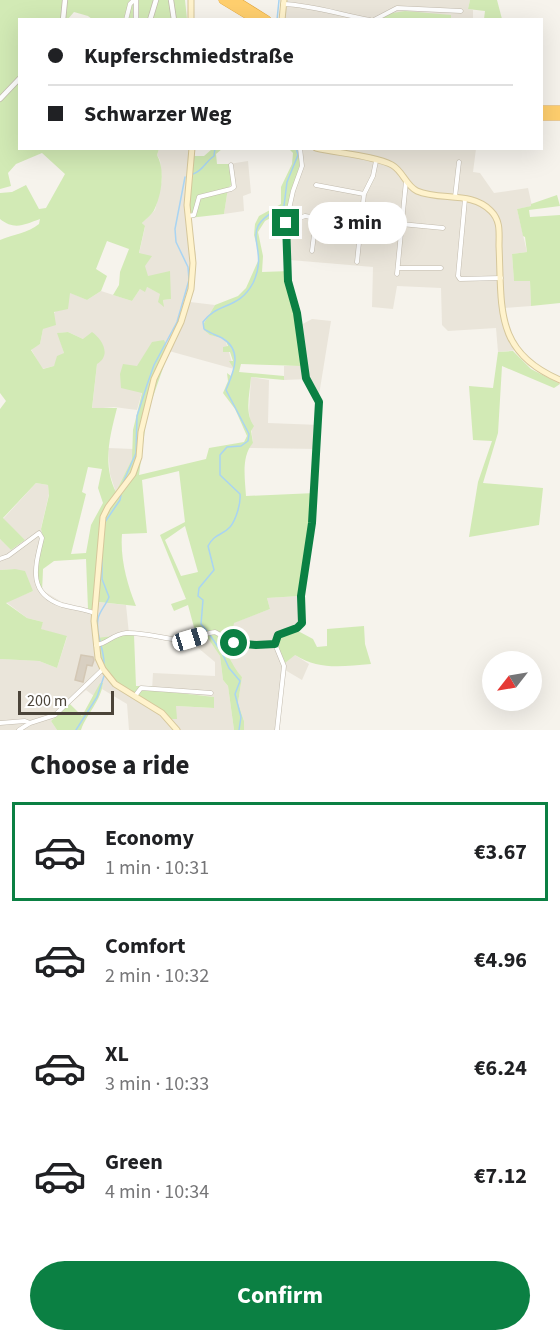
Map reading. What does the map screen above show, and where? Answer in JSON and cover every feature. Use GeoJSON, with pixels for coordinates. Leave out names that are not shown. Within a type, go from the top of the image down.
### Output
{"type":"FeatureCollection","features":[{"type":"Feature","properties":{"kind":"highway"},"geometry":{"type":"LineString","coordinates":[[223,0],[253,18]]}},
{"type":"Feature","properties":{"kind":"highway"},"geometry":{"type":"LineString","coordinates":[[235,0],[264,18]]}},
{"type":"Feature","properties":{"kind":"highway"},"geometry":{"type":"LineString","coordinates":[[543,110],[560,110]]}},
{"type":"Feature","properties":{"kind":"highway"},"geometry":{"type":"LineString","coordinates":[[543,116],[560,116]]}},
{"type":"Feature","properties":{"kind":"main road"},"geometry":{"type":"LineString","coordinates":[[191,0],[191,18]]}},
{"type":"Feature","properties":{"kind":"main road"},"geometry":{"type":"LineString","coordinates":[[282,18],[283,2]]}},
{"type":"Feature","properties":{"kind":"main road"},"geometry":{"type":"LineString","coordinates":[[177,730],[162,713],[115,684],[103,669],[94,613],[103,518],[108,507],[133,474],[139,457],[143,421],[154,379],[181,322],[191,289],[193,263],[188,216],[192,150]]}},
{"type":"Feature","properties":{"kind":"main road"},"geometry":{"type":"LineString","coordinates":[[340,151],[392,166],[419,192],[455,196],[488,208],[497,219],[503,314],[508,336],[526,361],[541,372],[560,380]]}},
{"type":"Feature","properties":{"kind":"street"},"geometry":{"type":"LineString","coordinates":[[63,18],[64,0]]}},
{"type":"Feature","properties":{"kind":"street"},"geometry":{"type":"LineString","coordinates":[[126,18],[130,4],[135,0]]}},
{"type":"Feature","properties":{"kind":"street"},"geometry":{"type":"LineString","coordinates":[[135,0],[136,18]]}},
{"type":"Feature","properties":{"kind":"street"},"geometry":{"type":"LineString","coordinates":[[151,18],[156,0]]}},
{"type":"Feature","properties":{"kind":"street"},"geometry":{"type":"LineString","coordinates":[[171,0],[174,18]]}},
{"type":"Feature","properties":{"kind":"street"},"geometry":{"type":"LineString","coordinates":[[283,2],[359,18]]}},
{"type":"Feature","properties":{"kind":"street"},"geometry":{"type":"LineString","coordinates":[[376,18],[397,8],[461,11]]}},
{"type":"Feature","properties":{"kind":"street"},"geometry":{"type":"LineString","coordinates":[[0,99],[18,80]]}},
{"type":"Feature","properties":{"kind":"street"},"geometry":{"type":"LineString","coordinates":[[278,730],[284,666],[275,644],[278,635],[297,628],[302,623],[301,596],[312,523],[319,413],[319,402],[306,378],[297,313],[288,281],[286,223],[293,191],[302,166],[300,150]]}},
{"type":"Feature","properties":{"kind":"street"},"geometry":{"type":"LineString","coordinates":[[357,262],[364,194],[373,176],[376,161]]}},
{"type":"Feature","properties":{"kind":"street"},"geometry":{"type":"LineString","coordinates":[[455,196],[459,162]]}},
{"type":"Feature","properties":{"kind":"street"},"geometry":{"type":"LineString","coordinates":[[188,216],[194,215],[199,197],[234,187],[231,165]]}},
{"type":"Feature","properties":{"kind":"street"},"geometry":{"type":"LineString","coordinates":[[397,274],[406,181]]}},
{"type":"Feature","properties":{"kind":"street"},"geometry":{"type":"LineString","coordinates":[[316,184],[364,194]]}},
{"type":"Feature","properties":{"kind":"street"},"geometry":{"type":"LineString","coordinates":[[465,199],[458,276],[460,279],[501,278]]}},
{"type":"Feature","properties":{"kind":"street"},"geometry":{"type":"LineString","coordinates":[[286,223],[305,216],[316,218],[312,251]]}},
{"type":"Feature","properties":{"kind":"street"},"geometry":{"type":"LineString","coordinates":[[401,224],[442,228]]}},
{"type":"Feature","properties":{"kind":"street"},"geometry":{"type":"LineString","coordinates":[[398,268],[441,268]]}},
{"type":"Feature","properties":{"kind":"street"},"geometry":{"type":"LineString","coordinates":[[0,559],[8,556],[39,532],[42,538],[35,574],[39,588],[54,602],[94,613]]}},
{"type":"Feature","properties":{"kind":"street"},"geometry":{"type":"LineString","coordinates":[[100,645],[112,635],[126,633],[159,634],[186,640],[211,632],[247,645],[275,644]]}},
{"type":"Feature","properties":{"kind":"street"},"geometry":{"type":"LineString","coordinates":[[19,730],[30,723],[55,715],[103,669]]}},
{"type":"Feature","properties":{"kind":"street"},"geometry":{"type":"LineString","coordinates":[[135,696],[141,688],[211,693]]}},
{"type":"Feature","properties":{"kind":"street"},"geometry":{"type":"LineString","coordinates":[[0,723],[25,721],[30,723]]}},
{"type":"Feature","properties":{"kind":"shaded area"},"geometry":{"type":"Polygon","coordinates":[[[286,0],[470,0],[468,9],[473,10],[473,18],[451,18],[450,15],[387,14],[380,18],[285,18],[286,0]]]}},
{"type":"Feature","properties":{"kind":"shaded area"},"geometry":{"type":"Polygon","coordinates":[[[159,150],[194,150],[190,223],[196,255],[190,302],[215,305],[204,323],[211,335],[225,339],[234,369],[169,351],[142,392],[137,410],[114,407],[92,409],[97,364],[83,339],[68,332],[58,333],[64,353],[54,366],[42,369],[31,349],[40,344],[43,329],[69,292],[87,300],[101,291],[132,301],[140,289],[147,287],[161,294],[164,306],[163,300],[171,299],[147,276],[139,254],[145,227],[142,223],[155,210],[162,180],[160,160],[157,155],[159,150]]]}},
{"type":"Feature","properties":{"kind":"shaded area"},"geometry":{"type":"Polygon","coordinates":[[[299,150],[476,150],[473,172],[480,173],[494,193],[528,188],[532,206],[517,209],[527,252],[512,254],[514,281],[530,280],[531,306],[504,308],[506,324],[519,350],[498,352],[496,328],[448,331],[442,325],[441,288],[397,286],[393,309],[372,307],[373,267],[290,260],[287,209],[290,191],[299,174],[299,150]]]}},
{"type":"Feature","properties":{"kind":"shaded area"},"geometry":{"type":"Polygon","coordinates":[[[248,161],[251,193],[243,196],[244,211],[224,214],[228,188],[232,184],[229,164],[248,161]]]}},
{"type":"Feature","properties":{"kind":"shaded area"},"geometry":{"type":"Polygon","coordinates":[[[312,319],[331,321],[319,395],[307,379],[284,380],[284,366],[302,365],[297,327],[312,319]]]}},
{"type":"Feature","properties":{"kind":"shaded area"},"geometry":{"type":"Polygon","coordinates":[[[251,377],[269,380],[268,423],[320,425],[317,449],[248,448],[253,443],[249,411],[251,377]]]}},
{"type":"Feature","properties":{"kind":"shaded area"},"geometry":{"type":"Polygon","coordinates":[[[108,448],[134,449],[132,459],[116,493],[110,474],[108,448]]]}},
{"type":"Feature","properties":{"kind":"shaded area"},"geometry":{"type":"Polygon","coordinates":[[[36,483],[48,485],[49,494],[41,528],[43,537],[42,590],[65,604],[88,609],[98,602],[126,605],[129,634],[106,637],[107,672],[176,706],[213,708],[214,697],[152,690],[153,673],[215,676],[215,662],[197,647],[195,631],[201,627],[220,656],[223,680],[228,686],[234,730],[129,730],[127,704],[102,689],[103,683],[100,683],[94,696],[86,690],[51,721],[57,730],[0,730],[0,659],[39,661],[57,668],[67,637],[40,629],[43,622],[27,618],[6,602],[33,591],[15,569],[0,570],[0,539],[11,550],[25,540],[3,519],[36,483]]]}},
{"type":"Feature","properties":{"kind":"shaded area"},"geometry":{"type":"Polygon","coordinates":[[[300,596],[303,619],[298,631],[281,635],[295,655],[309,664],[302,680],[285,670],[279,730],[244,730],[244,721],[238,703],[242,677],[234,669],[227,650],[215,633],[233,628],[233,623],[270,609],[267,598],[300,596]]]}},
{"type":"Feature","properties":{"kind":"green space"},"geometry":{"type":"Polygon","coordinates":[[[0,0],[185,0],[187,18],[91,18],[74,12],[69,18],[18,18],[18,150],[159,150],[157,155],[162,174],[161,188],[154,210],[142,223],[145,226],[139,253],[152,256],[145,266],[148,276],[170,271],[171,299],[163,300],[164,307],[158,302],[160,294],[147,287],[145,292],[140,289],[132,301],[113,295],[119,285],[120,272],[129,249],[107,241],[96,269],[107,276],[101,291],[87,300],[70,293],[68,309],[54,312],[56,325],[43,329],[40,344],[31,350],[43,369],[54,366],[57,356],[64,353],[57,333],[68,332],[83,339],[92,332],[102,343],[105,352],[102,360],[97,364],[92,408],[117,408],[108,460],[116,492],[132,459],[133,430],[142,393],[121,388],[120,374],[123,364],[137,366],[152,342],[164,340],[169,351],[147,414],[139,475],[206,459],[209,448],[244,442],[247,436],[235,409],[223,393],[228,381],[227,373],[231,376],[234,369],[229,361],[233,361],[230,352],[223,352],[223,347],[228,346],[225,339],[210,335],[204,330],[204,323],[215,305],[238,296],[246,288],[258,261],[254,235],[255,224],[259,216],[281,204],[281,187],[292,164],[293,153],[290,150],[299,150],[298,172],[287,209],[265,221],[258,232],[263,256],[262,272],[290,271],[291,287],[301,325],[297,327],[302,366],[241,364],[239,372],[284,376],[284,380],[251,377],[248,409],[254,426],[251,431],[253,443],[245,461],[246,496],[315,493],[311,553],[300,596],[267,598],[270,609],[234,623],[233,628],[216,634],[242,677],[238,703],[244,721],[244,730],[234,730],[228,686],[223,680],[220,656],[201,628],[195,631],[188,605],[174,611],[171,604],[186,599],[160,535],[185,522],[179,471],[142,480],[147,533],[122,534],[125,571],[136,606],[99,602],[98,609],[88,609],[86,559],[54,561],[43,569],[42,591],[36,575],[43,537],[41,529],[49,495],[48,485],[36,483],[3,518],[25,540],[11,550],[0,539],[0,409],[6,401],[0,393],[0,240],[30,229],[39,224],[40,219],[15,226],[5,223],[0,219],[0,193],[12,192],[26,185],[39,209],[46,208],[65,174],[42,153],[16,164],[8,173],[11,186],[0,189],[0,0]],[[88,467],[82,492],[86,494],[71,554],[86,553],[91,525],[103,503],[98,488],[102,469],[88,467]],[[185,526],[165,540],[181,576],[198,572],[185,526]]]}},
{"type":"Feature","properties":{"kind":"green space"},"geometry":{"type":"Polygon","coordinates":[[[470,0],[497,0],[502,18],[484,18],[485,11],[468,9],[470,0]]]}},
{"type":"Feature","properties":{"kind":"green space"},"geometry":{"type":"Polygon","coordinates":[[[405,11],[451,15],[451,18],[383,18],[387,14],[405,11]]]}},
{"type":"Feature","properties":{"kind":"green space"},"geometry":{"type":"Polygon","coordinates":[[[211,150],[221,150],[216,154],[217,164],[229,164],[232,184],[228,188],[224,214],[189,218],[188,201],[193,156],[204,156],[211,150]]]}},
{"type":"Feature","properties":{"kind":"green space"},"geometry":{"type":"Polygon","coordinates":[[[557,195],[560,206],[529,210],[530,217],[560,215],[560,303],[531,306],[530,281],[514,281],[512,254],[527,252],[517,209],[557,195]]]}},
{"type":"Feature","properties":{"kind":"green space"},"geometry":{"type":"Polygon","coordinates":[[[513,351],[531,369],[560,384],[554,388],[502,366],[498,433],[483,483],[543,488],[539,525],[469,537],[478,482],[492,441],[473,440],[469,386],[493,388],[498,352],[513,351]]]}},
{"type":"Feature","properties":{"kind":"green space"},"geometry":{"type":"Polygon","coordinates":[[[0,570],[25,571],[33,591],[6,603],[27,618],[43,622],[41,629],[67,636],[57,668],[39,661],[0,659],[0,570]]]}},
{"type":"Feature","properties":{"kind":"green space"},"geometry":{"type":"Polygon","coordinates":[[[364,626],[365,644],[371,664],[323,665],[295,655],[285,663],[277,644],[281,635],[298,631],[313,639],[317,647],[327,646],[327,629],[364,626]]]}},
{"type":"Feature","properties":{"kind":"green space"},"geometry":{"type":"Polygon","coordinates":[[[134,635],[136,686],[152,686],[153,690],[214,697],[214,708],[176,706],[177,719],[171,719],[115,681],[102,665],[97,638],[134,635]]]}},
{"type":"Feature","properties":{"kind":"green space"},"geometry":{"type":"Polygon","coordinates":[[[100,683],[103,683],[100,696],[81,730],[57,730],[51,721],[70,704],[82,716],[100,683]]]}},
{"type":"Feature","properties":{"kind":"building"},"geometry":{"type":"Polygon","coordinates":[[[81,655],[93,657],[94,660],[92,666],[87,665],[83,682],[75,680],[81,655]]]}},
{"type":"Feature","properties":{"kind":"waterway"},"geometry":{"type":"LineString","coordinates":[[277,18],[279,0]]}},
{"type":"Feature","properties":{"kind":"waterway"},"geometry":{"type":"LineString","coordinates":[[193,174],[214,156],[215,150]]}},
{"type":"Feature","properties":{"kind":"waterway"},"geometry":{"type":"LineString","coordinates":[[207,631],[201,624],[203,600],[198,596],[199,588],[214,570],[208,546],[232,524],[238,511],[240,498],[240,494],[220,475],[220,455],[227,447],[241,446],[248,441],[249,434],[226,390],[235,362],[233,349],[222,338],[204,329],[203,322],[215,311],[241,298],[253,283],[258,270],[259,258],[256,231],[260,223],[284,206],[287,182],[298,155],[297,150]]}},
{"type":"Feature","properties":{"kind":"waterway"},"geometry":{"type":"LineString","coordinates":[[122,485],[136,453],[137,416],[147,385],[154,365],[177,322],[189,280],[188,267],[176,242],[175,229],[185,177]]}},
{"type":"Feature","properties":{"kind":"waterway"},"geometry":{"type":"LineString","coordinates":[[105,522],[121,495]]}},
{"type":"Feature","properties":{"kind":"waterway"},"geometry":{"type":"LineString","coordinates":[[102,557],[102,579],[109,597],[97,625],[104,663]]}},
{"type":"Feature","properties":{"kind":"waterway"},"geometry":{"type":"LineString","coordinates":[[210,635],[229,668],[240,681],[235,694],[241,717],[239,730]]}},
{"type":"Feature","properties":{"kind":"waterway"},"geometry":{"type":"LineString","coordinates":[[76,730],[97,697],[104,676]]}},
{"type":"Feature","properties":{"kind":"route"},"geometry":{"type":"LineString","coordinates":[[234,643],[275,644],[278,635],[293,630],[302,623],[301,596],[312,523],[319,402],[306,378],[297,313],[288,281],[286,223]]}}]}
